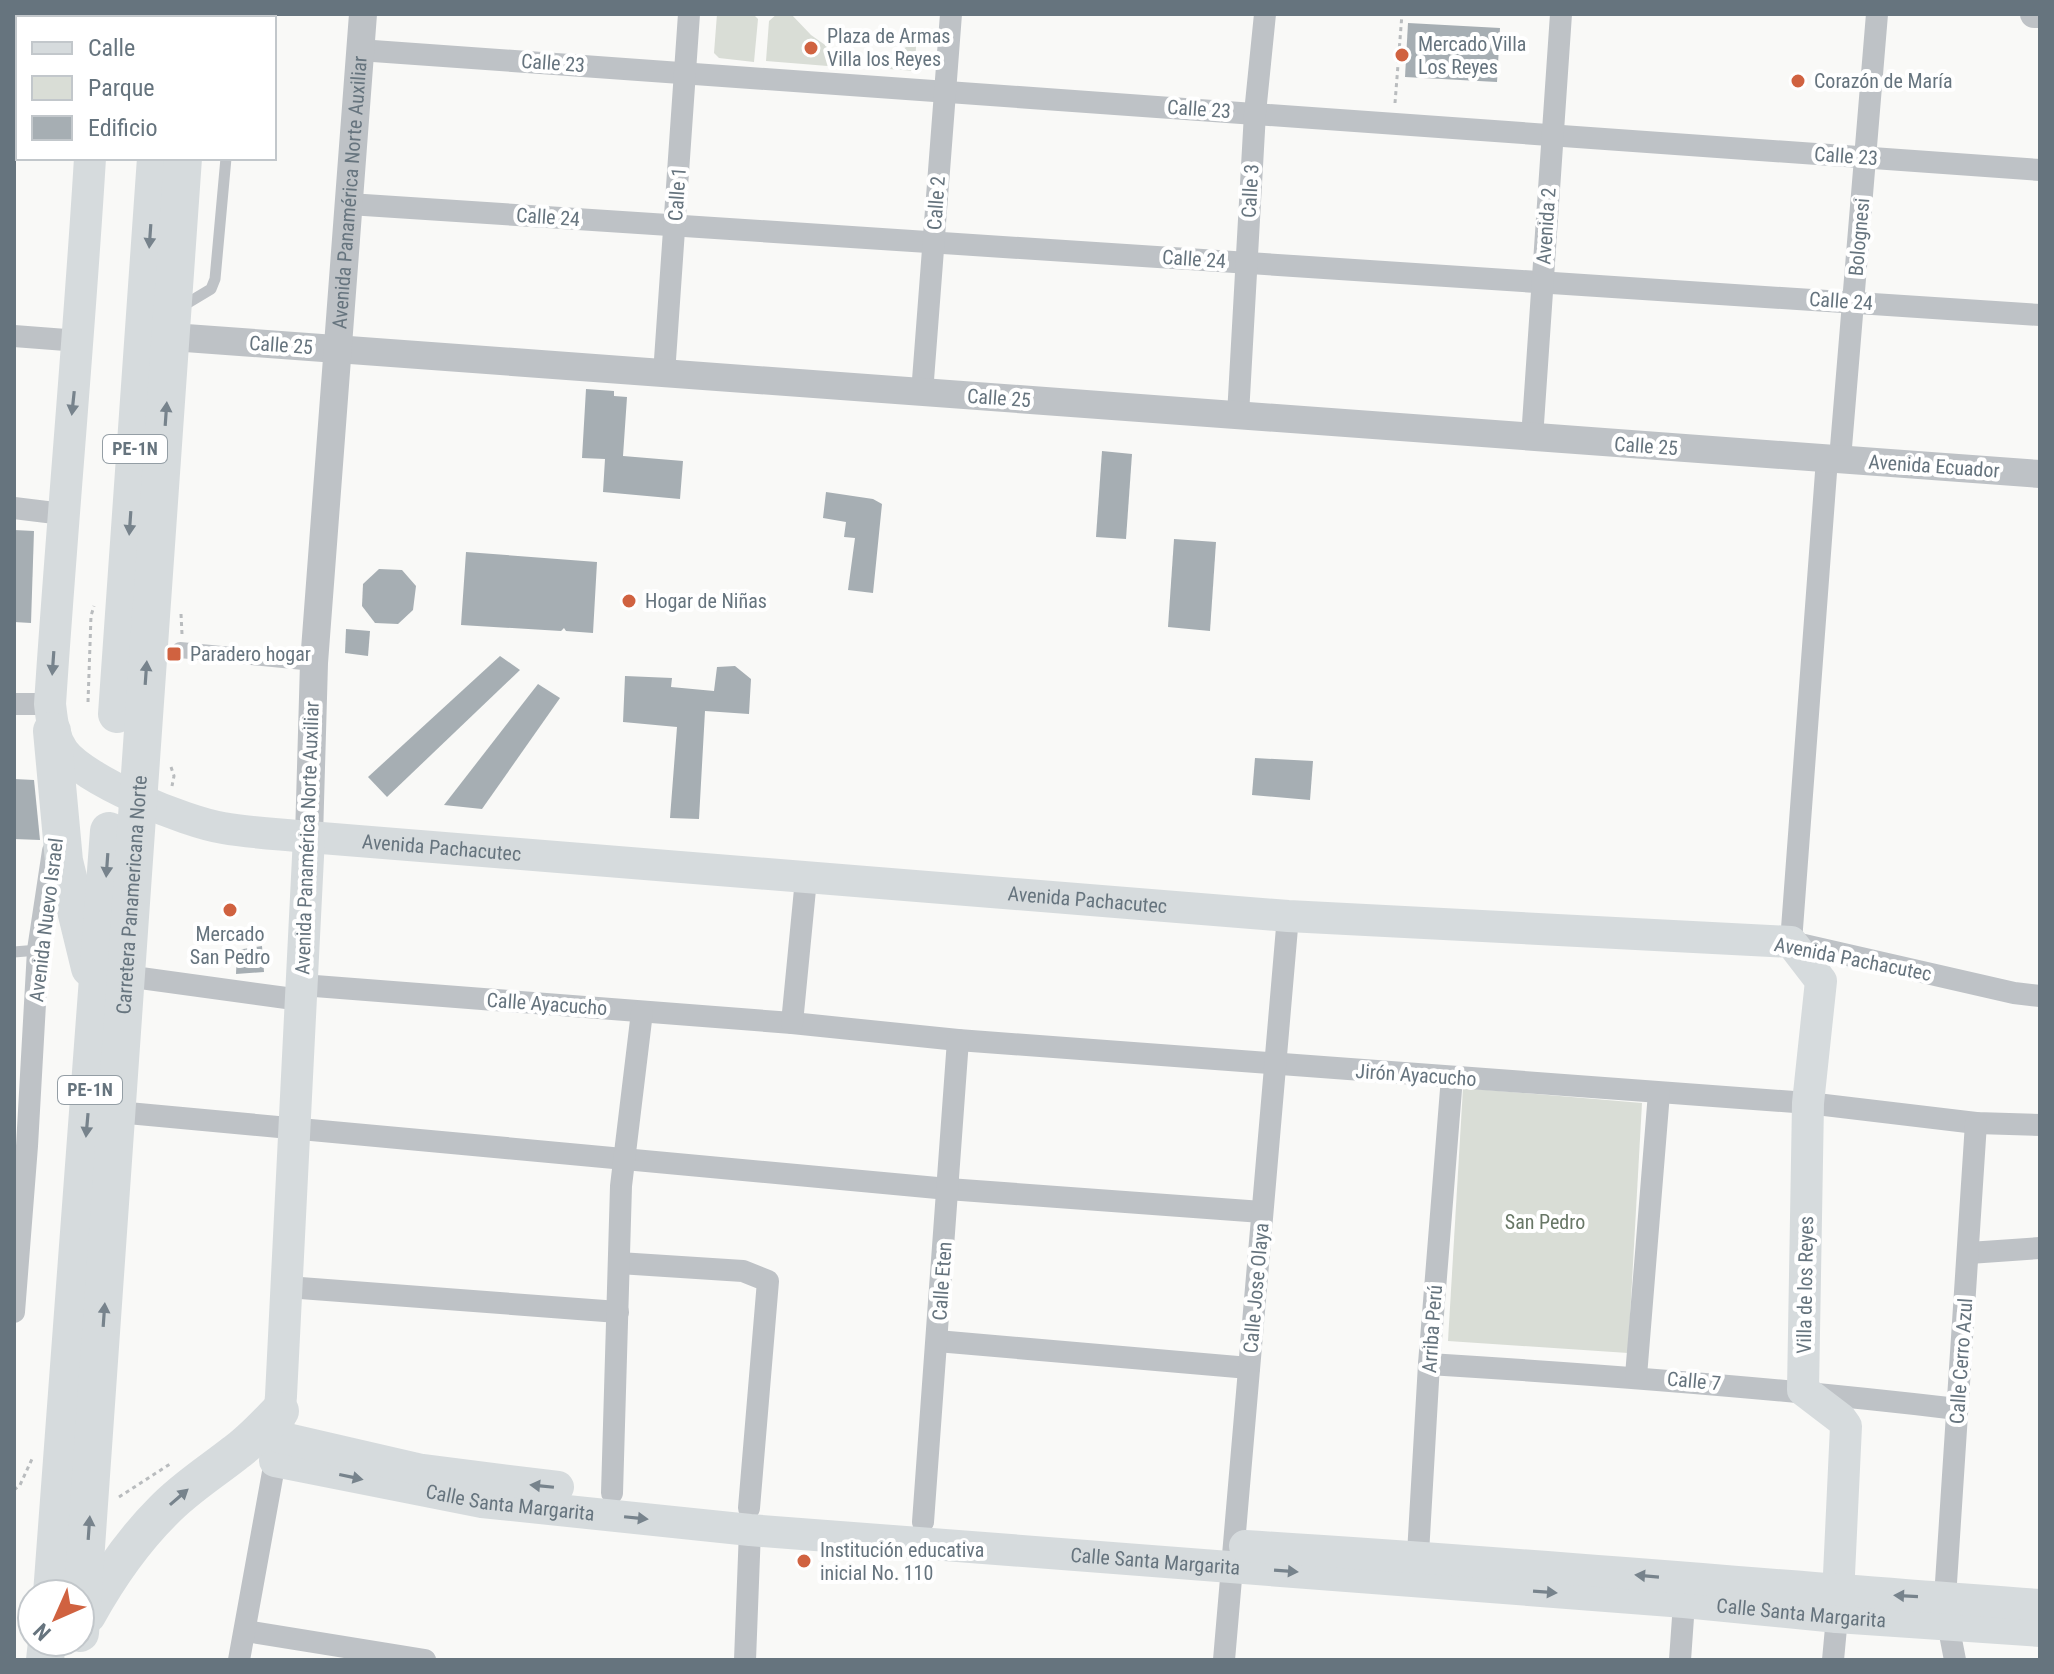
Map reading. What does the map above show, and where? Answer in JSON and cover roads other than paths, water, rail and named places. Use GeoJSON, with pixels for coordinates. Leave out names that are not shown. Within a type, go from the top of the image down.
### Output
{"type":"FeatureCollection","features":[{"type":"Feature","properties":{"kind":"highway","name":"Carretera Panamericana Norte"},"geometry":{"type":"LineString","coordinates":[[54,1578],[112,985],[125,793],[156,160]]}},
{"type":"Feature","properties":{"kind":"highway","name":"Carretera Panamericana Norte"},"geometry":{"type":"LineString","coordinates":[[125,793],[172,324],[183,160]]}},
{"type":"Feature","properties":{"kind":"highway"},"geometry":{"type":"LineString","coordinates":[[51,718],[64,861],[82,942],[112,985]]}},
{"type":"Feature","properties":{"kind":"highway","name":"Carretera Panamericana Norte"},"geometry":{"type":"LineString","coordinates":[[83,1578],[117,1112],[112,985]]}},
{"type":"Feature","properties":{"kind":"highway"},"geometry":{"type":"LineString","coordinates":[[96,1606],[113,1571],[163,1510],[237,1452],[263,1456],[278,1436]]}},
{"type":"Feature","properties":{"kind":"main road"},"geometry":{"type":"LineString","coordinates":[[51,718],[90,160]]}},
{"type":"Feature","properties":{"kind":"main road","name":"Avenida Pachacutec"},"geometry":{"type":"LineString","coordinates":[[51,718],[62,749],[76,766],[125,793],[219,828],[806,879],[1288,916],[1791,942]]}},
{"type":"Feature","properties":{"kind":"main road","name":"Avenida Panamérica Norte Auxiliar"},"geometry":{"type":"LineString","coordinates":[[278,1436],[309,837]]}},
{"type":"Feature","properties":{"kind":"main road","name":"Villa de los Reyes"},"geometry":{"type":"LineString","coordinates":[[1791,942],[1821,981],[1808,1103],[1803,1390]]}},
{"type":"Feature","properties":{"kind":"main road"},"geometry":{"type":"LineString","coordinates":[[1803,1390],[1846,1426],[1839,1605]]}},
{"type":"Feature","properties":{"kind":"main road","name":"Calle Santa Margarita"},"geometry":{"type":"LineString","coordinates":[[278,1436],[482,1502],[1417,1569],[1839,1605],[1946,1611],[2040,1605]]}},
{"type":"Feature","properties":{"kind":"main road","name":"Calle Santa Margarita"},"geometry":{"type":"LineString","coordinates":[[278,1436],[422,1470],[612,1493],[749,1519],[923,1522],[1233,1556]]}},
{"type":"Feature","properties":{"kind":"main road","name":"Calle Santa Margarita"},"geometry":{"type":"LineString","coordinates":[[1946,1611],[2040,1631]]}},
{"type":"Feature","properties":{"kind":"street","name":"Avenida Panamérica Norte Auxiliar"},"geometry":{"type":"LineString","coordinates":[[309,837],[314,663],[363,14]]}},
{"type":"Feature","properties":{"kind":"street","name":"Calle 1"},"geometry":{"type":"LineString","coordinates":[[664,374],[689,14]]}},
{"type":"Feature","properties":{"kind":"street","name":"Calle 2"},"geometry":{"type":"LineString","coordinates":[[922,393],[951,14]]}},
{"type":"Feature","properties":{"kind":"street","name":"Calle 3"},"geometry":{"type":"LineString","coordinates":[[1238,415],[1255,113],[1265,14]]}},
{"type":"Feature","properties":{"kind":"street","name":"Avenida 2"},"geometry":{"type":"LineString","coordinates":[[1532,438],[1561,14]]}},
{"type":"Feature","properties":{"kind":"street","name":"Bolognesi"},"geometry":{"type":"LineString","coordinates":[[1791,942],[1834,459],[1853,302],[1877,14]]}},
{"type":"Feature","properties":{"kind":"street","name":"Calle 23"},"geometry":{"type":"LineString","coordinates":[[359,50],[2040,170]]}},
{"type":"Feature","properties":{"kind":"street","name":"Calle 24"},"geometry":{"type":"LineString","coordinates":[[349,204],[2040,315]]}},
{"type":"Feature","properties":{"kind":"street","name":"Calle 25"},"geometry":{"type":"LineString","coordinates":[[172,324],[339,350],[1834,459]]}},
{"type":"Feature","properties":{"kind":"street"},"geometry":{"type":"LineString","coordinates":[[14,336],[79,341]]}},
{"type":"Feature","properties":{"kind":"street","name":"Avenida Ecuador"},"geometry":{"type":"LineString","coordinates":[[1834,459],[2040,474]]}},
{"type":"Feature","properties":{"kind":"street"},"geometry":{"type":"LineString","coordinates":[[14,508],[63,514]]}},
{"type":"Feature","properties":{"kind":"street"},"geometry":{"type":"LineString","coordinates":[[180,650],[314,663]]}},
{"type":"Feature","properties":{"kind":"street"},"geometry":{"type":"LineString","coordinates":[[14,704],[51,718]]}},
{"type":"Feature","properties":{"kind":"street","name":"Avenida Nuevo Israel"},"geometry":{"type":"LineString","coordinates":[[14,1312],[22,1112],[38,950],[59,816]]}},
{"type":"Feature","properties":{"kind":"street"},"geometry":{"type":"LineString","coordinates":[[792,1023],[806,879]]}},
{"type":"Feature","properties":{"kind":"street","name":"Calle Jose Olaya"},"geometry":{"type":"LineString","coordinates":[[1224,1660],[1288,916]]}},
{"type":"Feature","properties":{"kind":"street","name":"Avenida Pachacutec"},"geometry":{"type":"LineString","coordinates":[[1791,942],[2014,993],[2040,996]]}},
{"type":"Feature","properties":{"kind":"street","name":"Calle Ayacucho"},"geometry":{"type":"LineString","coordinates":[[112,985],[642,1012],[792,1023]]}},
{"type":"Feature","properties":{"kind":"street"},"geometry":{"type":"LineString","coordinates":[[612,1493],[624,1160],[642,1012]]}},
{"type":"Feature","properties":{"kind":"street","name":"Jirón Ayacucho"},"geometry":{"type":"LineString","coordinates":[[792,1023],[958,1040],[1808,1103],[1976,1123],[2040,1125]]}},
{"type":"Feature","properties":{"kind":"street","name":"Calle Eten"},"geometry":{"type":"LineString","coordinates":[[923,1522],[958,1040]]}},
{"type":"Feature","properties":{"kind":"street","name":"Arriba Perú"},"geometry":{"type":"LineString","coordinates":[[1417,1569],[1429,1364],[1452,1077]]}},
{"type":"Feature","properties":{"kind":"street"},"geometry":{"type":"LineString","coordinates":[[1636,1376],[1659,1093]]}},
{"type":"Feature","properties":{"kind":"street"},"geometry":{"type":"LineString","coordinates":[[117,1112],[295,1131],[948,1189],[1262,1212]]}},
{"type":"Feature","properties":{"kind":"street","name":"Calle Cerro Azul"},"geometry":{"type":"LineString","coordinates":[[1955,1660],[1946,1611],[1976,1123]]}},
{"type":"Feature","properties":{"kind":"street"},"geometry":{"type":"LineString","coordinates":[[1969,1253],[2040,1248]]}},
{"type":"Feature","properties":{"kind":"street"},"geometry":{"type":"LineString","coordinates":[[619,1263],[743,1271],[768,1281],[749,1519],[745,1660]]}},
{"type":"Feature","properties":{"kind":"street"},"geometry":{"type":"LineString","coordinates":[[287,1287],[618,1312]]}},
{"type":"Feature","properties":{"kind":"street"},"geometry":{"type":"LineString","coordinates":[[937,1341],[1249,1368]]}},
{"type":"Feature","properties":{"kind":"street","name":"Calle 7"},"geometry":{"type":"LineString","coordinates":[[1429,1364],[1803,1390],[1957,1409]]}},
{"type":"Feature","properties":{"kind":"street","name":"Avenida Panamérica Norte Auxiliar"},"geometry":{"type":"LineString","coordinates":[[239,1660],[278,1436]]}},
{"type":"Feature","properties":{"kind":"street"},"geometry":{"type":"LineString","coordinates":[[1680,1660],[1685,1591]]}},
{"type":"Feature","properties":{"kind":"street"},"geometry":{"type":"LineString","coordinates":[[1833,1660],[1839,1605]]}},
{"type":"Feature","properties":{"kind":"street"},"geometry":{"type":"LineString","coordinates":[[246,1631],[425,1660]]}},
{"type":"Feature","properties":{"kind":"lane"},"geometry":{"type":"LineString","coordinates":[[172,324],[211,289],[215,279],[226,160]]}},
{"type":"Feature","properties":{"kind":"lane"},"geometry":{"type":"LineString","coordinates":[[14,952],[38,950]]}},
{"type":"Feature","properties":{"kind":"place","name":"Plaza de Armas Villa los Reyes"},"geometry":{"type":"Point","coordinates":[811,48]}},
{"type":"Feature","properties":{"kind":"place","name":"Mercado Villa Los Reyes"},"geometry":{"type":"Point","coordinates":[1402,55]}},
{"type":"Feature","properties":{"kind":"place","name":"Corazón de María"},"geometry":{"type":"Point","coordinates":[1798,81]}},
{"type":"Feature","properties":{"kind":"place","name":"Hogar de Niñas"},"geometry":{"type":"Point","coordinates":[629,601]}},
{"type":"Feature","properties":{"kind":"place","name":"Paradero hogar"},"geometry":{"type":"Point","coordinates":[174,654]}},
{"type":"Feature","properties":{"kind":"place","name":"Mercado San Pedro"},"geometry":{"type":"Point","coordinates":[230,910]}},
{"type":"Feature","properties":{"kind":"place","name":"Institución educativa inicial No. 110"},"geometry":{"type":"Point","coordinates":[804,1561]}},
{"type":"Feature","properties":{"kind":"park label","name":"San Pedro"},"geometry":{"type":"Point","coordinates":[1545,1222]}}]}
